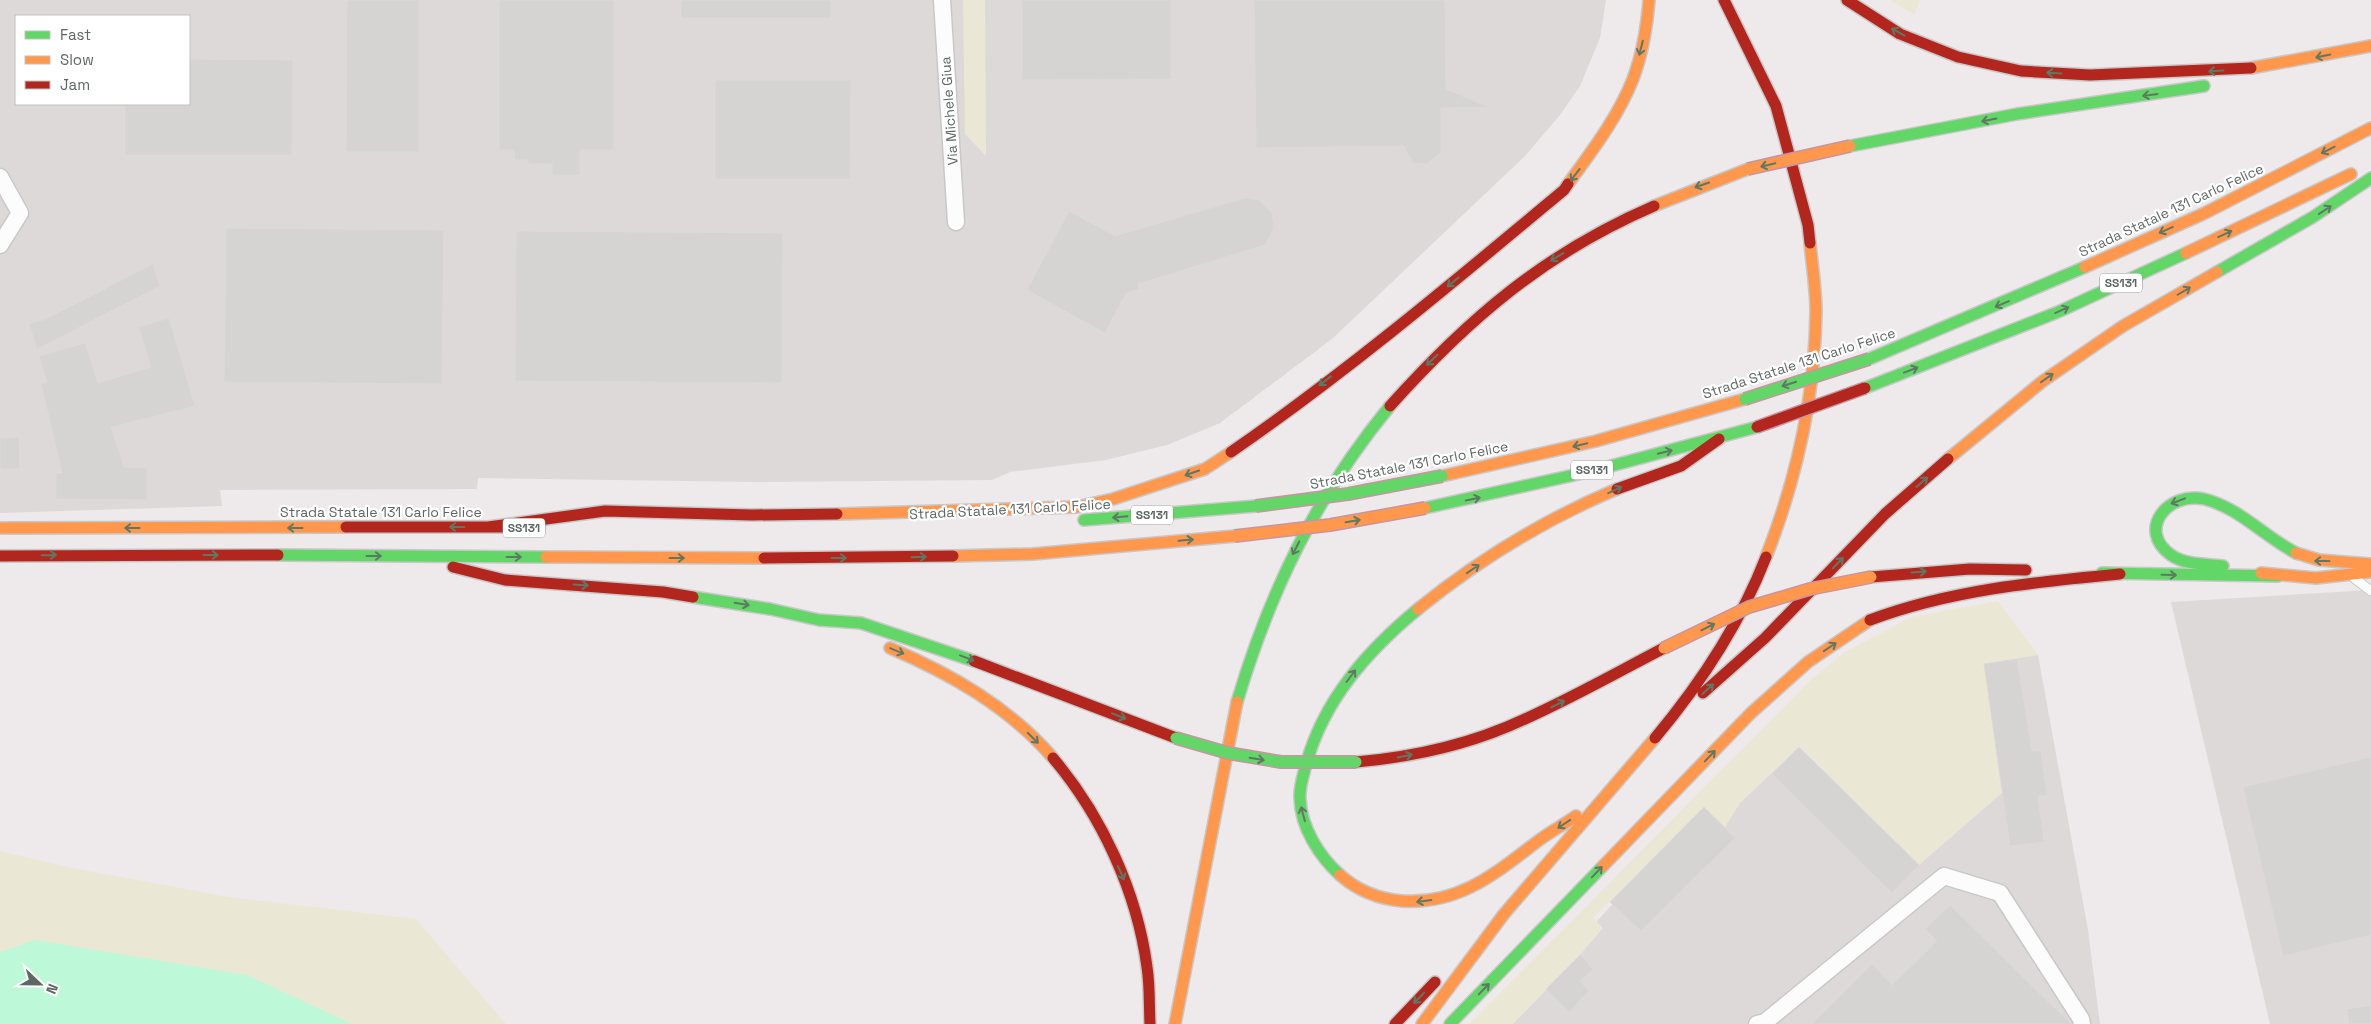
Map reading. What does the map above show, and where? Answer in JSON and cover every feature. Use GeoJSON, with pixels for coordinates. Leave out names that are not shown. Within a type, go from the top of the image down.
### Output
{"type":"FeatureCollection","features":[{"type":"Feature","properties":{"kind":"main road"},"geometry":{"type":"LineString","coordinates":[[488,527],[605,511],[848,514],[1077,507],[1113,499],[1204,469],[1271,424],[1426,304],[1564,190],[1604,135],[1632,79],[1648,21],[1649,0]]}},
{"type":"Feature","properties":{"kind":"main road"},"geometry":{"type":"LineString","coordinates":[[1422,1024],[1504,914],[1685,702],[1730,635],[1755,586],[1778,527],[1797,468],[1812,388],[1816,310],[1808,225],[1776,106],[1724,0]]}},
{"type":"Feature","properties":{"kind":"main road"},"geometry":{"type":"LineString","coordinates":[[1847,0],[1900,34],[1958,57],[2021,71],[2090,75],[2153,74],[2265,67]]}},
{"type":"Feature","properties":{"kind":"main road"},"geometry":{"type":"LineString","coordinates":[[1175,1024],[1235,709],[1265,614],[1316,512],[1359,442],[1413,379],[1466,326],[1539,268],[1625,219],[1683,192],[1748,169],[1850,146],[2017,114],[2193,89],[2265,67],[2371,46]]}},
{"type":"Feature","properties":{"kind":"main road","name":"Strada Statale 131 Carlo Felice"},"geometry":{"type":"LineString","coordinates":[[1068,522],[1256,506],[1348,494],[1442,476],[1596,441],[1745,398],[1869,359],[2029,292],[2205,213],[2371,128]]}},
{"type":"Feature","properties":{"kind":"main road","name":"SS131"},"geometry":{"type":"LineString","coordinates":[[0,556],[105,554],[870,558],[1033,554],[1235,536],[1330,524],[1521,489],[1719,439],[1758,427],[1865,388],[2058,312],[2289,205],[2363,168]]}},
{"type":"Feature","properties":{"kind":"main road"},"geometry":{"type":"LineString","coordinates":[[1659,732],[1765,638],[1886,514],[1965,444],[2043,381],[2123,326],[2313,218],[2371,178]]}},
{"type":"Feature","properties":{"kind":"main road"},"geometry":{"type":"LineString","coordinates":[[1604,797],[1538,842],[1513,864],[1480,884],[1444,898],[1414,902],[1371,895],[1351,884],[1317,847],[1305,822],[1300,801],[1310,746],[1322,715],[1354,672],[1397,624],[1474,568],[1518,541],[1620,487],[1685,464],[1719,439]]}},
{"type":"Feature","properties":{"kind":"main road"},"geometry":{"type":"LineString","coordinates":[[2278,576],[2181,560],[2172,556],[2159,541],[2157,532],[2161,513],[2176,500],[2206,499],[2303,557],[2313,560],[2353,561],[2371,564]]}},
{"type":"Feature","properties":{"kind":"main road","name":"Strada Statale 131 Carlo Felice"},"geometry":{"type":"LineString","coordinates":[[0,528],[488,527],[563,529]]}},
{"type":"Feature","properties":{"kind":"main road"},"geometry":{"type":"LineString","coordinates":[[413,556],[505,580],[663,592],[770,609],[819,620],[856,634]]}},
{"type":"Feature","properties":{"kind":"main road"},"geometry":{"type":"LineString","coordinates":[[819,620],[862,623],[946,651],[1176,738],[1228,753],[1282,762],[1356,762],[1400,758],[1445,748],[1524,720],[1664,648],[1749,607],[1810,589],[1871,577],[1970,569],[2120,574],[2278,576],[2352,576],[2371,572]]}},
{"type":"Feature","properties":{"kind":"main road"},"geometry":{"type":"LineString","coordinates":[[1450,1024],[1751,713],[1808,662],[1870,620],[1910,605],[2015,584],[2120,574]]}},
{"type":"Feature","properties":{"kind":"main road"},"geometry":{"type":"LineString","coordinates":[[883,646],[953,679],[1015,720],[1067,776],[1102,831],[1128,888],[1147,967],[1150,1024]]}},
{"type":"Feature","properties":{"kind":"main road"},"geometry":{"type":"LineString","coordinates":[[1395,1024],[1504,914]]}},
{"type":"Feature","properties":{"kind":"street","name":"Via Michele Giua"},"geometry":{"type":"LineString","coordinates":[[942,0],[956,222]]}},
{"type":"Feature","properties":{"kind":"street"},"geometry":{"type":"LineString","coordinates":[[0,177],[20,213],[0,245]]}},
{"type":"Feature","properties":{"kind":"street"},"geometry":{"type":"LineString","coordinates":[[1757,1024],[1764,1022],[1944,876],[2000,893],[2081,1019],[2082,1024]]}},
{"type":"Feature","properties":{"kind":"lane"},"geometry":{"type":"LineString","coordinates":[[2352,576],[2371,591]]}},
{"type":"Feature","properties":{"kind":"shaded area"},"geometry":{"type":"Polygon","coordinates":[[[0,0],[1606,0],[1600,38],[1580,86],[1560,115],[1525,156],[1332,339],[1220,423],[1167,445],[1106,460],[1010,472],[992,480],[755,482],[478,478],[477,489],[220,490],[222,506],[0,513],[0,0]]]}},
{"type":"Feature","properties":{"kind":"shaded area"},"geometry":{"type":"Polygon","coordinates":[[[963,0],[985,0],[986,156],[965,134],[963,0]]]}},
{"type":"Feature","properties":{"kind":"shaded area"},"geometry":{"type":"Polygon","coordinates":[[[1890,0],[1920,0],[1914,15],[1890,0]]]}},
{"type":"Feature","properties":{"kind":"shaded area"},"geometry":{"type":"Polygon","coordinates":[[[2371,590],[2371,1024],[2270,1024],[2171,602],[2371,590]]]}},
{"type":"Feature","properties":{"kind":"shaded area"},"geometry":{"type":"Polygon","coordinates":[[[1998,601],[2038,655],[1984,664],[2003,792],[1919,865],[1799,747],[1740,803],[1725,827],[1704,807],[1593,918],[1603,928],[1580,955],[1513,1024],[1469,1024],[1811,680],[1845,652],[1912,617],[1998,601]]]}},
{"type":"Feature","properties":{"kind":"shaded area"},"geometry":{"type":"Polygon","coordinates":[[[1845,652],[2038,655],[2088,930],[2100,1024],[1502,1024],[1845,652]]]}},
{"type":"Feature","properties":{"kind":"shaded area"},"geometry":{"type":"Polygon","coordinates":[[[0,851],[72,868],[229,897],[416,919],[506,1024],[0,1024],[0,851]]]}},
{"type":"Feature","properties":{"kind":"shaded area"},"geometry":{"type":"Polygon","coordinates":[[[35,940],[247,975],[352,1024],[0,1024],[0,952],[35,940]]]}},
{"type":"Feature","properties":{"kind":"building"},"geometry":{"type":"Polygon","coordinates":[[[347,0],[419,0],[419,152],[346,152],[347,0]]]}},
{"type":"Feature","properties":{"kind":"building"},"geometry":{"type":"Polygon","coordinates":[[[499,0],[614,0],[614,150],[580,150],[580,175],[552,175],[552,164],[528,164],[528,160],[515,160],[514,150],[499,150],[499,0]]]}},
{"type":"Feature","properties":{"kind":"building"},"geometry":{"type":"Polygon","coordinates":[[[681,0],[831,0],[831,18],[681,18],[681,0]]]}},
{"type":"Feature","properties":{"kind":"building"},"geometry":{"type":"Polygon","coordinates":[[[1022,0],[1171,0],[1171,79],[1022,80],[1022,0]]]}},
{"type":"Feature","properties":{"kind":"building"},"geometry":{"type":"Polygon","coordinates":[[[1254,0],[1445,0],[1446,89],[1488,107],[1441,108],[1441,152],[1427,164],[1413,163],[1404,146],[1256,148],[1254,0]]]}},
{"type":"Feature","properties":{"kind":"building"},"geometry":{"type":"Polygon","coordinates":[[[190,59],[293,60],[292,155],[125,155],[125,105],[190,105],[190,59]]]}},
{"type":"Feature","properties":{"kind":"building"},"geometry":{"type":"Polygon","coordinates":[[[715,80],[851,80],[850,179],[715,179],[715,80]]]}},
{"type":"Feature","properties":{"kind":"building"},"geometry":{"type":"Polygon","coordinates":[[[1245,198],[1259,200],[1272,213],[1274,229],[1265,245],[1138,284],[1139,289],[1126,293],[1105,333],[1027,290],[1069,211],[1115,236],[1245,198]]]}},
{"type":"Feature","properties":{"kind":"building"},"geometry":{"type":"Polygon","coordinates":[[[226,228],[444,230],[442,384],[224,382],[226,228]]]}},
{"type":"Feature","properties":{"kind":"building"},"geometry":{"type":"Polygon","coordinates":[[[516,231],[783,233],[782,383],[515,381],[516,231]]]}},
{"type":"Feature","properties":{"kind":"building"},"geometry":{"type":"Polygon","coordinates":[[[153,264],[160,286],[37,349],[29,324],[46,319],[153,264]]]}},
{"type":"Feature","properties":{"kind":"building"},"geometry":{"type":"Polygon","coordinates":[[[169,318],[195,406],[111,427],[124,467],[147,468],[147,500],[56,499],[56,473],[62,473],[41,384],[47,382],[39,356],[85,343],[98,383],[151,367],[139,327],[169,318]]]}},
{"type":"Feature","properties":{"kind":"building"},"geometry":{"type":"Polygon","coordinates":[[[19,437],[20,469],[0,469],[0,438],[19,437]]]}},
{"type":"Feature","properties":{"kind":"building"},"geometry":{"type":"Polygon","coordinates":[[[2017,659],[2032,751],[2041,750],[2047,795],[2038,796],[2044,842],[2010,846],[1984,664],[2017,659]]]}},
{"type":"Feature","properties":{"kind":"building"},"geometry":{"type":"Polygon","coordinates":[[[1799,747],[1919,865],[1892,893],[1772,774],[1799,747]]]}},
{"type":"Feature","properties":{"kind":"building"},"geometry":{"type":"Polygon","coordinates":[[[2371,757],[2371,935],[2283,956],[2243,787],[2371,757]]]}},
{"type":"Feature","properties":{"kind":"building"},"geometry":{"type":"Polygon","coordinates":[[[1704,807],[1735,838],[1641,931],[1610,902],[1704,807]]]}},
{"type":"Feature","properties":{"kind":"building"},"geometry":{"type":"Polygon","coordinates":[[[1950,905],[2071,1024],[1812,1024],[1872,964],[1892,985],[1937,941],[1925,929],[1950,905]]]}},
{"type":"Feature","properties":{"kind":"building"},"geometry":{"type":"Polygon","coordinates":[[[1580,955],[1593,969],[1580,981],[1589,991],[1569,1012],[1546,989],[1580,955]]]}},
{"type":"Feature","properties":{"kind":"building"},"geometry":{"type":"Polygon","coordinates":[[[2371,1005],[2371,1024],[2349,1024],[2347,1009],[2371,1005]]]}},
{"type":"Feature","properties":{"kind":"traffic: fast"},"geometry":{"type":"LineString","coordinates":[[1850,146],[2017,114],[2204,86]]}},
{"type":"Feature","properties":{"kind":"traffic: fast"},"geometry":{"type":"LineString","coordinates":[[2217,272],[2313,217],[2371,178]]}},
{"type":"Feature","properties":{"kind":"traffic: fast"},"geometry":{"type":"LineString","coordinates":[[1865,388],[2058,312],[2186,253]]}},
{"type":"Feature","properties":{"kind":"traffic: fast"},"geometry":{"type":"LineString","coordinates":[[1869,359],[2085,267]]}},
{"type":"Feature","properties":{"kind":"traffic: fast"},"geometry":{"type":"LineString","coordinates":[[1745,399],[1869,359]]}},
{"type":"Feature","properties":{"kind":"traffic: fast"},"geometry":{"type":"LineString","coordinates":[[1237,702],[1264,622],[1298,546],[1340,475],[1390,406]]}},
{"type":"Feature","properties":{"kind":"traffic: fast"},"geometry":{"type":"LineString","coordinates":[[1425,508],[1592,471],[1757,427]]}},
{"type":"Feature","properties":{"kind":"traffic: fast"},"geometry":{"type":"LineString","coordinates":[[1256,506],[1348,494],[1442,476]]}},
{"type":"Feature","properties":{"kind":"traffic: fast"},"geometry":{"type":"LineString","coordinates":[[2223,566],[2183,561],[2171,555],[2161,545],[2156,535],[2157,524],[2161,515],[2179,501],[2191,498],[2204,499],[2240,515],[2296,553]]}},
{"type":"Feature","properties":{"kind":"traffic: fast"},"geometry":{"type":"LineString","coordinates":[[1084,520],[1256,506]]}},
{"type":"Feature","properties":{"kind":"traffic: fast"},"geometry":{"type":"LineString","coordinates":[[278,555],[546,557]]}},
{"type":"Feature","properties":{"kind":"traffic: fast"},"geometry":{"type":"LineString","coordinates":[[2102,573],[2278,576]]}},
{"type":"Feature","properties":{"kind":"traffic: fast"},"geometry":{"type":"LineString","coordinates":[[693,597],[770,609],[819,620],[861,623],[974,661]]}},
{"type":"Feature","properties":{"kind":"traffic: fast"},"geometry":{"type":"LineString","coordinates":[[1340,875],[1325,860],[1313,841],[1304,821],[1300,795],[1306,765],[1324,720],[1335,699],[1349,679],[1381,642],[1418,609]]}},
{"type":"Feature","properties":{"kind":"traffic: fast"},"geometry":{"type":"LineString","coordinates":[[1176,738],[1228,753],[1281,762],[1356,762]]}},
{"type":"Feature","properties":{"kind":"traffic: fast"},"geometry":{"type":"LineString","coordinates":[[1450,1024],[1603,866]]}},
{"type":"Feature","properties":{"kind":"traffic: slow"},"geometry":{"type":"LineString","coordinates":[[1568,184],[1604,133],[1627,93],[1641,50],[1649,0]]}},
{"type":"Feature","properties":{"kind":"traffic: slow"},"geometry":{"type":"LineString","coordinates":[[2251,68],[2371,46]]}},
{"type":"Feature","properties":{"kind":"traffic: slow"},"geometry":{"type":"LineString","coordinates":[[2085,267],[2205,213],[2371,128]]}},
{"type":"Feature","properties":{"kind":"traffic: slow"},"geometry":{"type":"LineString","coordinates":[[1748,169],[1850,146]]}},
{"type":"Feature","properties":{"kind":"traffic: slow"},"geometry":{"type":"LineString","coordinates":[[1654,206],[1748,169]]}},
{"type":"Feature","properties":{"kind":"traffic: slow"},"geometry":{"type":"LineString","coordinates":[[2186,253],[2351,174]]}},
{"type":"Feature","properties":{"kind":"traffic: slow"},"geometry":{"type":"LineString","coordinates":[[1766,557],[1787,497],[1808,406],[1815,343],[1816,311],[1810,243]]}},
{"type":"Feature","properties":{"kind":"traffic: slow"},"geometry":{"type":"LineString","coordinates":[[1948,459],[2043,381],[2123,326],[2217,272]]}},
{"type":"Feature","properties":{"kind":"traffic: slow"},"geometry":{"type":"LineString","coordinates":[[1442,476],[1596,441],[1745,399]]}},
{"type":"Feature","properties":{"kind":"traffic: slow"},"geometry":{"type":"LineString","coordinates":[[837,514],[1077,507],[1113,499],[1205,469],[1231,452]]}},
{"type":"Feature","properties":{"kind":"traffic: slow"},"geometry":{"type":"LineString","coordinates":[[1418,609],[1464,574],[1513,542],[1538,527],[1617,489]]}},
{"type":"Feature","properties":{"kind":"traffic: slow"},"geometry":{"type":"LineString","coordinates":[[1235,536],[1330,525],[1425,508]]}},
{"type":"Feature","properties":{"kind":"traffic: slow"},"geometry":{"type":"LineString","coordinates":[[0,528],[346,527]]}},
{"type":"Feature","properties":{"kind":"traffic: slow"},"geometry":{"type":"LineString","coordinates":[[953,556],[1033,554],[1235,536]]}},
{"type":"Feature","properties":{"kind":"traffic: slow"},"geometry":{"type":"LineString","coordinates":[[2296,553],[2319,560],[2371,564]]}},
{"type":"Feature","properties":{"kind":"traffic: slow"},"geometry":{"type":"LineString","coordinates":[[546,557],[764,558]]}},
{"type":"Feature","properties":{"kind":"traffic: slow"},"geometry":{"type":"LineString","coordinates":[[2261,573],[2316,578],[2371,572]]}},
{"type":"Feature","properties":{"kind":"traffic: slow"},"geometry":{"type":"LineString","coordinates":[[1664,648],[1749,607],[1810,589],[1871,577]]}},
{"type":"Feature","properties":{"kind":"traffic: slow"},"geometry":{"type":"LineString","coordinates":[[1603,866],[1751,713],[1808,662],[1870,620]]}},
{"type":"Feature","properties":{"kind":"traffic: slow"},"geometry":{"type":"LineString","coordinates":[[890,648],[935,669],[978,694],[1018,723],[1053,758]]}},
{"type":"Feature","properties":{"kind":"traffic: slow"},"geometry":{"type":"LineString","coordinates":[[1175,1024],[1237,702]]}},
{"type":"Feature","properties":{"kind":"traffic: slow"},"geometry":{"type":"LineString","coordinates":[[1422,1024],[1504,914],[1655,738]]}},
{"type":"Feature","properties":{"kind":"traffic: slow"},"geometry":{"type":"LineString","coordinates":[[1340,875],[1361,890],[1385,898],[1402,901],[1422,901],[1441,898],[1459,892],[1492,875],[1576,816]]}},
{"type":"Feature","properties":{"kind":"traffic: jam"},"geometry":{"type":"LineString","coordinates":[[1724,0],[1776,106],[1808,225],[1810,243]]}},
{"type":"Feature","properties":{"kind":"traffic: jam"},"geometry":{"type":"LineString","coordinates":[[1847,0],[1900,34],[1958,57],[2021,71],[2090,75],[2251,68]]}},
{"type":"Feature","properties":{"kind":"traffic: jam"},"geometry":{"type":"LineString","coordinates":[[1231,452],[1359,358],[1483,258],[1564,190],[1568,184]]}},
{"type":"Feature","properties":{"kind":"traffic: jam"},"geometry":{"type":"LineString","coordinates":[[1390,406],[1449,344],[1511,291],[1543,267],[1578,245],[1615,224],[1654,206]]}},
{"type":"Feature","properties":{"kind":"traffic: jam"},"geometry":{"type":"LineString","coordinates":[[1757,427],[1865,388]]}},
{"type":"Feature","properties":{"kind":"traffic: jam"},"geometry":{"type":"LineString","coordinates":[[1617,489],[1681,466],[1719,439]]}},
{"type":"Feature","properties":{"kind":"traffic: jam"},"geometry":{"type":"LineString","coordinates":[[1703,693],[1765,638],[1885,514],[1948,459]]}},
{"type":"Feature","properties":{"kind":"traffic: jam"},"geometry":{"type":"LineString","coordinates":[[488,527],[605,511],[752,515],[837,514]]}},
{"type":"Feature","properties":{"kind":"traffic: jam"},"geometry":{"type":"LineString","coordinates":[[346,527],[506,527]]}},
{"type":"Feature","properties":{"kind":"traffic: jam"},"geometry":{"type":"LineString","coordinates":[[0,556],[278,555]]}},
{"type":"Feature","properties":{"kind":"traffic: jam"},"geometry":{"type":"LineString","coordinates":[[764,558],[953,556]]}},
{"type":"Feature","properties":{"kind":"traffic: jam"},"geometry":{"type":"LineString","coordinates":[[1655,738],[1688,696],[1718,652],[1744,606],[1766,557]]}},
{"type":"Feature","properties":{"kind":"traffic: jam"},"geometry":{"type":"LineString","coordinates":[[453,567],[505,580],[663,592],[693,597]]}},
{"type":"Feature","properties":{"kind":"traffic: jam"},"geometry":{"type":"LineString","coordinates":[[1871,577],[1970,569],[2026,570]]}},
{"type":"Feature","properties":{"kind":"traffic: jam"},"geometry":{"type":"LineString","coordinates":[[1870,620],[1931,601],[1962,594],[2056,580],[2120,574]]}},
{"type":"Feature","properties":{"kind":"traffic: jam"},"geometry":{"type":"LineString","coordinates":[[1356,762],[1421,753],[1484,736],[1525,719],[1595,685],[1664,648]]}},
{"type":"Feature","properties":{"kind":"traffic: jam"},"geometry":{"type":"LineString","coordinates":[[974,661],[1176,738]]}},
{"type":"Feature","properties":{"kind":"traffic: jam"},"geometry":{"type":"LineString","coordinates":[[1053,758],[1071,781],[1102,830],[1126,883],[1135,911],[1147,967],[1150,1024]]}},
{"type":"Feature","properties":{"kind":"traffic: jam"},"geometry":{"type":"LineString","coordinates":[[1395,1024],[1435,982]]}}]}
